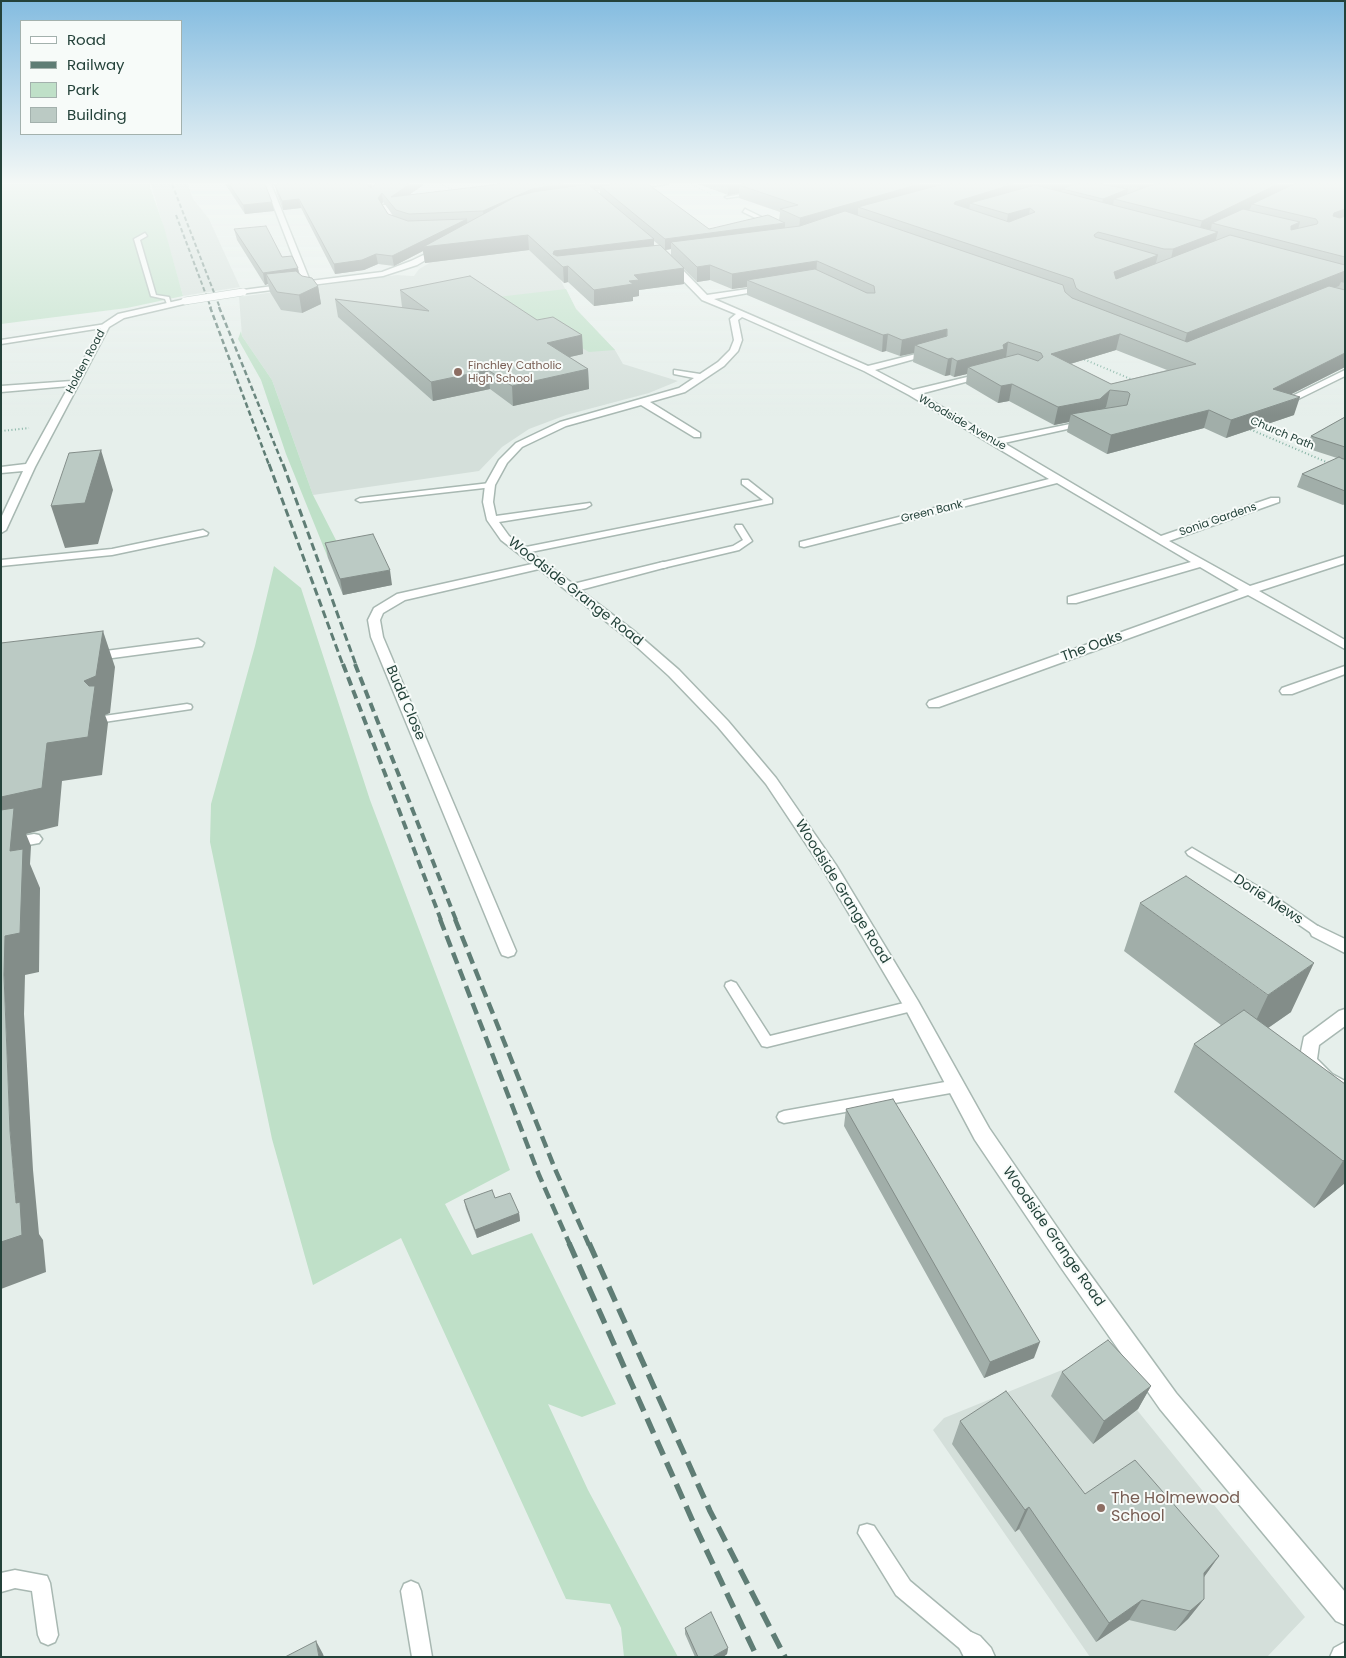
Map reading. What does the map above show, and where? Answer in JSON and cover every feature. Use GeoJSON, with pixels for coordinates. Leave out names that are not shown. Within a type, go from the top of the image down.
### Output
{"type":"FeatureCollection","features":[{"type":"Feature","properties":{"kind":"street"},"geometry":{"type":"LineString","coordinates":[[296,261],[305,286]]}},
{"type":"Feature","properties":{"kind":"street","name":"Holden Road"},"geometry":{"type":"LineString","coordinates":[[1,530],[30,467],[106,326],[121,316],[185,300],[305,286],[394,271],[417,261]]}},
{"type":"Feature","properties":{"kind":"street","name":"Woodside Avenue"},"geometry":{"type":"LineString","coordinates":[[669,261],[705,298],[866,369],[912,393],[1160,540],[1345,645]]}},
{"type":"Feature","properties":{"kind":"street"},"geometry":{"type":"LineString","coordinates":[[705,298],[778,286]]}},
{"type":"Feature","properties":{"kind":"street","name":"Woodside Grange Road"},"geometry":{"type":"LineString","coordinates":[[742,314],[734,319],[738,340],[734,351],[703,377],[682,390],[563,424],[518,445],[503,462],[490,485],[488,502],[492,520],[504,538],[630,634],[674,673],[723,724],[771,781],[828,865],[912,1006],[982,1134],[1168,1402],[1345,1612]]}},
{"type":"Feature","properties":{"kind":"street"},"geometry":{"type":"LineString","coordinates":[[866,369],[941,349]]}},
{"type":"Feature","properties":{"kind":"street"},"geometry":{"type":"LineString","coordinates":[[678,372],[703,377]]}},
{"type":"Feature","properties":{"kind":"street"},"geometry":{"type":"LineString","coordinates":[[912,393],[995,372]]}},
{"type":"Feature","properties":{"kind":"street"},"geometry":{"type":"LineString","coordinates":[[1282,403],[1345,373]]}},
{"type":"Feature","properties":{"kind":"street"},"geometry":{"type":"LineString","coordinates":[[1,389],[76,383]]}},
{"type":"Feature","properties":{"kind":"street"},"geometry":{"type":"LineString","coordinates":[[643,402],[697,435]]}},
{"type":"Feature","properties":{"kind":"street"},"geometry":{"type":"LineString","coordinates":[[996,442],[1100,420]]}},
{"type":"Feature","properties":{"kind":"street"},"geometry":{"type":"LineString","coordinates":[[1,470],[30,467]]}},
{"type":"Feature","properties":{"kind":"street","name":"Green Bank"},"geometry":{"type":"LineString","coordinates":[[804,544],[1060,479]]}},
{"type":"Feature","properties":{"kind":"street","name":"Sonia Gardens"},"geometry":{"type":"LineString","coordinates":[[1160,540],[1275,500]]}},
{"type":"Feature","properties":{"kind":"street"},"geometry":{"type":"LineString","coordinates":[[492,520],[586,505]]}},
{"type":"Feature","properties":{"kind":"street"},"geometry":{"type":"LineString","coordinates":[[1,563],[112,552],[203,533]]}},
{"type":"Feature","properties":{"kind":"street","name":"The Oaks"},"geometry":{"type":"LineString","coordinates":[[934,704],[1250,590],[1345,559]]}},
{"type":"Feature","properties":{"kind":"street"},"geometry":{"type":"LineString","coordinates":[[1072,600],[1202,563]]}},
{"type":"Feature","properties":{"kind":"street"},"geometry":{"type":"LineString","coordinates":[[572,588],[663,565]]}},
{"type":"Feature","properties":{"kind":"street","name":"Budd Close"},"geometry":{"type":"LineString","coordinates":[[508,951],[377,637],[374,620],[378,610],[401,597],[539,566]]}},
{"type":"Feature","properties":{"kind":"street"},"geometry":{"type":"LineString","coordinates":[[80,658],[198,643]]}},
{"type":"Feature","properties":{"kind":"street"},"geometry":{"type":"LineString","coordinates":[[1287,691],[1345,670]]}},
{"type":"Feature","properties":{"kind":"street"},"geometry":{"type":"LineString","coordinates":[[1,846],[34,839]]}},
{"type":"Feature","properties":{"kind":"street","name":"Dorie Mews"},"geometry":{"type":"LineString","coordinates":[[1318,932],[1345,947]]}},
{"type":"Feature","properties":{"kind":"street"},"geometry":{"type":"LineString","coordinates":[[1345,1016],[1310,1042],[1308,1060],[1325,1079],[1345,1090]]}},
{"type":"Feature","properties":{"kind":"lane"},"geometry":{"type":"LineString","coordinates":[[143,261],[154,296],[167,298],[169,304]]}},
{"type":"Feature","properties":{"kind":"lane"},"geometry":{"type":"LineString","coordinates":[[1,342],[106,326]]}},
{"type":"Feature","properties":{"kind":"lane"},"geometry":{"type":"LineString","coordinates":[[521,551],[543,544],[564,543],[769,501],[745,482]]}},
{"type":"Feature","properties":{"kind":"lane"},"geometry":{"type":"LineString","coordinates":[[360,500],[462,486],[490,485]]}},
{"type":"Feature","properties":{"kind":"lane"},"geometry":{"type":"LineString","coordinates":[[663,565],[736,548],[748,541],[739,527]]}},
{"type":"Feature","properties":{"kind":"lane"},"geometry":{"type":"LineString","coordinates":[[104,719],[187,707]]}},
{"type":"Feature","properties":{"kind":"lane","name":"Dorie Mews"},"geometry":{"type":"LineString","coordinates":[[1192,852],[1270,899],[1318,932]]}},
{"type":"Feature","properties":{"kind":"lane"},"geometry":{"type":"LineString","coordinates":[[731,986],[767,1042],[912,1006]]}},
{"type":"Feature","properties":{"kind":"lane"},"geometry":{"type":"LineString","coordinates":[[784,1117],[956,1086]]}},
{"type":"Feature","properties":{"kind":"lane"},"geometry":{"type":"LineString","coordinates":[[867,1533],[903,1588],[977,1651]]}},
{"type":"Feature","properties":{"kind":"lane"},"geometry":{"type":"LineString","coordinates":[[1,1583],[15,1579],[40,1583],[48,1636]]}},
{"type":"Feature","properties":{"kind":"lane"},"geometry":{"type":"LineString","coordinates":[[411,1591],[422,1657]]}},
{"type":"Feature","properties":{"kind":"path"},"geometry":{"type":"LineString","coordinates":[[1081,358],[1138,382]]}},
{"type":"Feature","properties":{"kind":"path","name":"Church Path"},"geometry":{"type":"LineString","coordinates":[[1243,426],[1338,467]]}},
{"type":"Feature","properties":{"kind":"shaded area"},"geometry":{"type":"Polygon","coordinates":[[[173,261],[228,261],[240,287],[183,296],[173,261]]]}},
{"type":"Feature","properties":{"kind":"shaded area","name":"Finchley Catholic High School"},"geometry":{"type":"Polygon","coordinates":[[[432,261],[551,261],[576,309],[615,350],[623,364],[678,381],[649,393],[566,415],[529,429],[502,447],[479,471],[313,495],[272,380],[242,336],[239,297],[397,275],[414,276],[419,269],[432,261]]]}},
{"type":"Feature","properties":{"kind":"shaded area","name":"The Holmewood School"},"geometry":{"type":"Polygon","coordinates":[[[1094,1357],[1305,1617],[1267,1657],[1090,1657],[933,1430],[944,1418],[1094,1357]]]}},
{"type":"Feature","properties":{"kind":"green space"},"geometry":{"type":"Polygon","coordinates":[[[1,261],[173,261],[183,296],[127,308],[1,324],[1,261]]]}},
{"type":"Feature","properties":{"kind":"green space"},"geometry":{"type":"Polygon","coordinates":[[[566,289],[576,309],[615,350],[589,352],[554,332],[480,299],[566,289]]]}},
{"type":"Feature","properties":{"kind":"green space"},"geometry":{"type":"Polygon","coordinates":[[[241,331],[242,336],[272,380],[313,495],[338,544],[328,558],[286,454],[261,380],[238,339],[241,331]]]}},
{"type":"Feature","properties":{"kind":"green space"},"geometry":{"type":"Polygon","coordinates":[[[274,566],[301,588],[370,800],[510,1170],[445,1204],[472,1255],[532,1233],[616,1404],[582,1417],[548,1404],[588,1490],[678,1657],[624,1657],[621,1628],[610,1604],[566,1599],[401,1238],[313,1285],[272,1139],[210,842],[211,804],[255,646],[274,566]]]}},
{"type":"Feature","properties":{"kind":"building"},"geometry":{"type":"Polygon","coordinates":[[[255,261],[295,261],[298,268],[263,273],[255,261]]]}},
{"type":"Feature","properties":{"kind":"building"},"geometry":{"type":"Polygon","coordinates":[[[333,261],[352,261],[334,264],[333,261]]]}},
{"type":"Feature","properties":{"kind":"building"},"geometry":{"type":"Polygon","coordinates":[[[557,261],[677,261],[684,268],[634,275],[639,280],[629,281],[633,284],[594,290],[568,266],[563,267],[557,261]]]}},
{"type":"Feature","properties":{"kind":"building"},"geometry":{"type":"Polygon","coordinates":[[[691,261],[815,261],[732,274],[710,265],[697,267],[691,261]]]}},
{"type":"Feature","properties":{"kind":"building"},"geometry":{"type":"Polygon","coordinates":[[[818,261],[993,261],[1063,285],[1065,292],[1072,298],[1187,342],[1329,286],[1345,290],[1345,353],[1273,389],[1300,397],[1231,420],[1209,410],[1111,435],[1071,414],[1127,405],[1130,394],[1128,392],[1110,390],[1100,399],[1058,407],[1012,384],[1001,386],[968,367],[1018,354],[1038,361],[1043,357],[1041,353],[1008,342],[1003,345],[1004,349],[957,361],[952,358],[948,359],[915,345],[947,336],[947,329],[902,340],[888,334],[883,335],[747,280],[815,269],[867,293],[875,293],[874,286],[818,261]],[[1120,334],[1051,354],[1111,384],[1196,364],[1120,334]]]}},
{"type":"Feature","properties":{"kind":"building"},"geometry":{"type":"Polygon","coordinates":[[[1020,261],[1142,261],[1114,272],[1116,279],[1162,261],[1331,261],[1345,265],[1345,271],[1187,333],[1080,291],[1076,288],[1073,279],[1020,261]]]}},
{"type":"Feature","properties":{"kind":"building"},"geometry":{"type":"Polygon","coordinates":[[[296,271],[302,276],[312,278],[318,286],[299,295],[277,292],[266,274],[296,271]]]}},
{"type":"Feature","properties":{"kind":"building"},"geometry":{"type":"Polygon","coordinates":[[[470,276],[537,320],[553,317],[582,335],[547,343],[588,369],[512,386],[488,370],[431,382],[335,299],[429,311],[400,290],[470,276]]]}},
{"type":"Feature","properties":{"kind":"building"},"geometry":{"type":"Polygon","coordinates":[[[1345,417],[1345,447],[1311,436],[1345,417]]]}},
{"type":"Feature","properties":{"kind":"building"},"geometry":{"type":"Polygon","coordinates":[[[101,450],[85,503],[51,506],[69,453],[101,450]]]}},
{"type":"Feature","properties":{"kind":"building"},"geometry":{"type":"Polygon","coordinates":[[[1339,457],[1345,459],[1345,491],[1302,474],[1339,457]]]}},
{"type":"Feature","properties":{"kind":"building"},"geometry":{"type":"Polygon","coordinates":[[[373,534],[390,570],[340,579],[325,543],[373,534]]]}},
{"type":"Feature","properties":{"kind":"building"},"geometry":{"type":"Polygon","coordinates":[[[103,631],[96,676],[84,681],[89,686],[95,686],[88,737],[47,743],[42,788],[1,797],[1,643],[103,631]]]}},
{"type":"Feature","properties":{"kind":"building"},"geometry":{"type":"Polygon","coordinates":[[[14,808],[10,851],[23,849],[20,933],[5,936],[4,975],[10,1131],[16,1203],[20,1202],[22,1235],[1,1242],[1,810],[14,808]]]}},
{"type":"Feature","properties":{"kind":"building"},"geometry":{"type":"Polygon","coordinates":[[[1186,876],[1314,963],[1268,995],[1140,903],[1186,876]]]}},
{"type":"Feature","properties":{"kind":"building"},"geometry":{"type":"Polygon","coordinates":[[[1244,1010],[1345,1084],[1345,1159],[1343,1161],[1194,1044],[1244,1010]]]}},
{"type":"Feature","properties":{"kind":"building"},"geometry":{"type":"Polygon","coordinates":[[[893,1099],[1040,1342],[990,1362],[846,1109],[893,1099]]]}},
{"type":"Feature","properties":{"kind":"building"},"geometry":{"type":"Polygon","coordinates":[[[492,1190],[495,1198],[510,1193],[519,1213],[475,1230],[464,1200],[492,1190]]]}},
{"type":"Feature","properties":{"kind":"building"},"geometry":{"type":"Polygon","coordinates":[[[1108,1340],[1151,1386],[1104,1421],[1062,1372],[1108,1340]]]}},
{"type":"Feature","properties":{"kind":"building"},"geometry":{"type":"Polygon","coordinates":[[[1006,1391],[1085,1494],[1135,1460],[1219,1556],[1204,1573],[1204,1599],[1190,1611],[1142,1600],[1109,1623],[1029,1507],[1025,1510],[960,1421],[1006,1391]]]}},
{"type":"Feature","properties":{"kind":"building"},"geometry":{"type":"Polygon","coordinates":[[[711,1612],[728,1648],[712,1657],[698,1657],[685,1628],[711,1612]]]}},
{"type":"Feature","properties":{"kind":"building"},"geometry":{"type":"Polygon","coordinates":[[[316,1641],[319,1657],[285,1657],[316,1641]]]}},
{"type":"Feature","properties":{"kind":"railway"},"geometry":{"type":"LineString","coordinates":[[193,261],[211,308]]}},
{"type":"Feature","properties":{"kind":"railway"},"geometry":{"type":"LineString","coordinates":[[202,261],[220,308]]}},
{"type":"Feature","properties":{"kind":"railway"},"geometry":{"type":"LineString","coordinates":[[210,307],[269,465]]}},
{"type":"Feature","properties":{"kind":"railway"},"geometry":{"type":"LineString","coordinates":[[219,307],[283,465]]}},
{"type":"Feature","properties":{"kind":"railway"},"geometry":{"type":"LineString","coordinates":[[269,464],[343,665]]}},
{"type":"Feature","properties":{"kind":"railway"},"geometry":{"type":"LineString","coordinates":[[283,464],[356,665]]}},
{"type":"Feature","properties":{"kind":"railway"},"geometry":{"type":"LineString","coordinates":[[343,664],[441,920]]}},
{"type":"Feature","properties":{"kind":"railway"},"geometry":{"type":"LineString","coordinates":[[355,664],[456,920]]}},
{"type":"Feature","properties":{"kind":"railway"},"geometry":{"type":"LineString","coordinates":[[440,919],[539,1175],[570,1245]]}},
{"type":"Feature","properties":{"kind":"railway"},"geometry":{"type":"LineString","coordinates":[[455,919],[555,1169],[589,1245]]}},
{"type":"Feature","properties":{"kind":"railway"},"geometry":{"type":"LineString","coordinates":[[569,1243],[694,1524],[757,1657]]}},
{"type":"Feature","properties":{"kind":"railway"},"geometry":{"type":"LineString","coordinates":[[589,1243],[710,1511],[785,1657]]}},
{"type":"Feature","properties":{"kind":"place","name":"Finchley Catholic High School"},"geometry":{"type":"Point","coordinates":[458,372]}},
{"type":"Feature","properties":{"kind":"place","name":"The Holmewood School"},"geometry":{"type":"Point","coordinates":[1101,1508]}}]}
